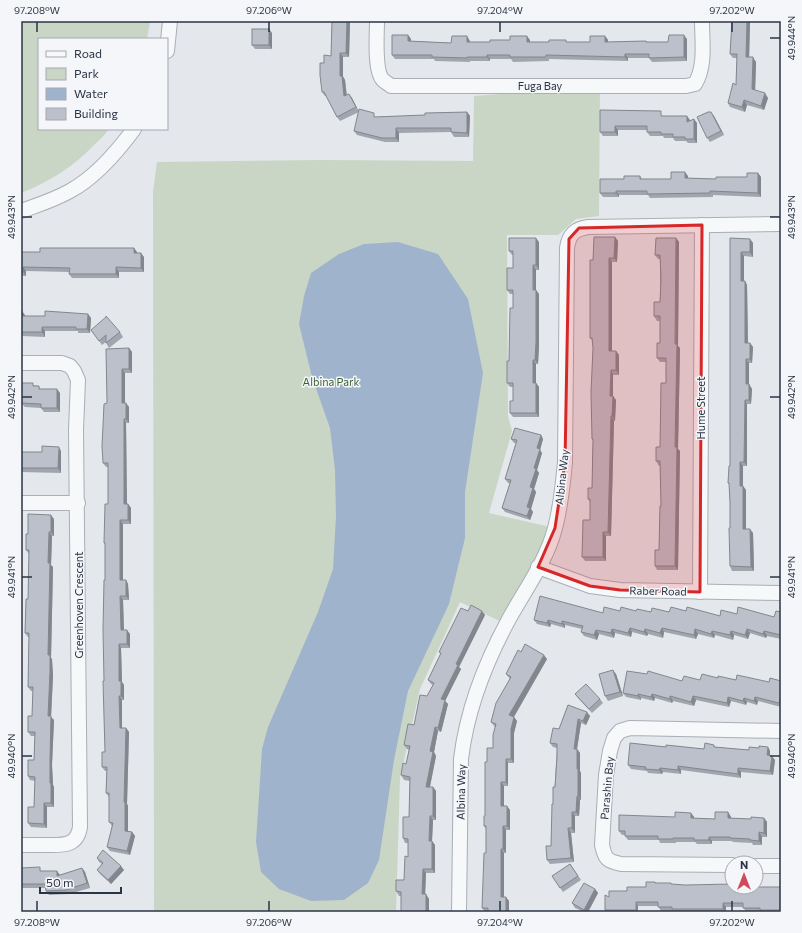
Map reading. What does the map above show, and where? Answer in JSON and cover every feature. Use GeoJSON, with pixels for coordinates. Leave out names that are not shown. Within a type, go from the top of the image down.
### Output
{"type":"FeatureCollection","features":[{"type":"Feature","properties":{"kind":"street"},"geometry":{"type":"LineString","coordinates":[[168,41],[170,21]]}},
{"type":"Feature","properties":{"kind":"street","name":"Fuga Bay"},"geometry":{"type":"LineString","coordinates":[[377,21],[379,73],[383,80],[391,86],[686,86],[695,84],[699,76],[701,66],[702,21]]}},
{"type":"Feature","properties":{"kind":"street"},"geometry":{"type":"LineString","coordinates":[[21,211],[47,202],[71,191],[94,174],[110,158],[133,130]]}},
{"type":"Feature","properties":{"kind":"street","name":"Albina Way"},"geometry":{"type":"LineString","coordinates":[[459,912],[461,759],[464,734],[472,705],[489,658],[546,552],[555,528],[562,494],[565,462],[569,239],[579,228],[588,227],[781,224]]}},
{"type":"Feature","properties":{"kind":"street","name":"Hume Street"},"geometry":{"type":"LineString","coordinates":[[700,592],[702,225]]}},
{"type":"Feature","properties":{"kind":"street","name":"Greenhoven Crescent"},"geometry":{"type":"LineString","coordinates":[[21,363],[62,363],[70,366],[78,380],[76,430],[78,503],[80,819],[79,834],[72,842],[65,845],[21,845]]}},
{"type":"Feature","properties":{"kind":"street"},"geometry":{"type":"LineString","coordinates":[[21,503],[78,503]]}},
{"type":"Feature","properties":{"kind":"street","name":"Raber Road"},"geometry":{"type":"LineString","coordinates":[[538,567],[590,586],[620,590],[781,593]]}},
{"type":"Feature","properties":{"kind":"street","name":"Parashin Bay"},"geometry":{"type":"LineString","coordinates":[[724,865],[621,864],[610,861],[604,855],[602,845],[606,775],[614,738],[620,731],[630,728],[781,731]]}},
{"type":"Feature","properties":{"kind":"street"},"geometry":{"type":"LineString","coordinates":[[764,866],[781,866]]}},
{"type":"Feature","properties":{"kind":"highlighted area"},"geometry":{"type":"Polygon","coordinates":[[[702,225],[700,592],[620,590],[590,586],[538,567],[555,528],[565,462],[569,239],[579,228],[702,225]]]}},
{"type":"Feature","properties":{"kind":"green space"},"geometry":{"type":"Polygon","coordinates":[[[21,21],[150,22],[147,38],[38,38],[38,130],[108,130],[86,153],[69,167],[51,179],[21,193],[21,21]]]}},
{"type":"Feature","properties":{"kind":"green space","name":"Albina Park"},"geometry":{"type":"Polygon","coordinates":[[[600,86],[599,216],[576,219],[558,235],[507,235],[508,416],[512,431],[489,513],[550,527],[506,624],[460,602],[420,689],[400,778],[396,912],[154,912],[153,192],[157,162],[322,160],[473,161],[474,96],[600,86]]]}},
{"type":"Feature","properties":{"kind":"water"},"geometry":{"type":"Polygon","coordinates":[[[398,242],[438,254],[468,299],[483,373],[465,492],[465,538],[449,604],[408,691],[394,760],[379,860],[368,883],[344,900],[311,901],[279,889],[261,872],[256,842],[262,749],[268,727],[318,612],[333,569],[336,516],[335,470],[330,428],[312,377],[299,324],[304,296],[311,273],[339,254],[364,244],[398,242]]]}},
{"type":"Feature","properties":{"kind":"building"},"geometry":{"type":"Polygon","coordinates":[[[332,21],[347,21],[346,53],[340,53],[340,76],[342,76],[344,96],[349,94],[356,107],[337,117],[324,92],[322,92],[320,75],[320,63],[324,63],[324,55],[331,56],[332,21]]]}},
{"type":"Feature","properties":{"kind":"building"},"geometry":{"type":"Polygon","coordinates":[[[732,21],[747,21],[746,57],[753,57],[752,89],[765,93],[761,106],[744,100],[742,107],[728,103],[733,83],[736,85],[737,54],[730,54],[732,21]]]}},
{"type":"Feature","properties":{"kind":"building"},"geometry":{"type":"Polygon","coordinates":[[[252,29],[269,29],[269,45],[252,45],[252,29]]]}},
{"type":"Feature","properties":{"kind":"building"},"geometry":{"type":"Polygon","coordinates":[[[392,35],[408,35],[408,41],[451,43],[452,36],[467,36],[467,42],[510,40],[510,36],[527,36],[527,42],[566,40],[566,42],[590,42],[590,36],[605,36],[605,42],[668,42],[669,35],[684,35],[684,57],[649,58],[649,54],[625,54],[625,57],[546,55],[546,57],[510,57],[510,55],[487,55],[487,57],[467,58],[432,57],[432,55],[392,55],[392,35]]]}},
{"type":"Feature","properties":{"kind":"building"},"geometry":{"type":"Polygon","coordinates":[[[359,109],[374,113],[374,117],[425,115],[425,113],[467,112],[467,133],[451,132],[451,128],[396,128],[396,138],[382,138],[354,131],[359,109]]]}},
{"type":"Feature","properties":{"kind":"building"},"geometry":{"type":"Polygon","coordinates":[[[600,110],[661,111],[661,116],[687,116],[687,122],[694,119],[694,139],[673,137],[673,134],[661,134],[661,132],[647,132],[647,126],[615,126],[615,132],[600,132],[600,110]]]}},
{"type":"Feature","properties":{"kind":"building"},"geometry":{"type":"Polygon","coordinates":[[[711,112],[721,131],[707,138],[697,117],[711,112]]]}},
{"type":"Feature","properties":{"kind":"building"},"geometry":{"type":"Polygon","coordinates":[[[671,172],[685,172],[685,178],[716,179],[716,177],[747,177],[747,173],[758,173],[758,193],[710,191],[710,193],[647,194],[647,191],[616,191],[616,193],[600,193],[600,179],[624,179],[624,176],[640,176],[640,179],[671,179],[671,172]]]}},
{"type":"Feature","properties":{"kind":"building"},"geometry":{"type":"Polygon","coordinates":[[[594,237],[615,237],[614,258],[609,258],[609,351],[616,351],[616,370],[611,370],[610,396],[613,396],[611,416],[608,532],[603,532],[603,557],[582,557],[583,520],[590,520],[590,499],[588,499],[588,488],[592,488],[593,439],[591,392],[593,348],[592,338],[590,338],[590,260],[593,260],[594,237]]]}},
{"type":"Feature","properties":{"kind":"building"},"geometry":{"type":"Polygon","coordinates":[[[509,238],[536,238],[536,265],[533,265],[533,290],[536,290],[536,342],[535,360],[533,360],[533,383],[536,383],[536,413],[510,413],[510,401],[513,401],[513,383],[507,383],[507,361],[509,361],[510,308],[513,308],[513,290],[507,290],[507,268],[513,268],[513,251],[509,251],[509,238]]]}},
{"type":"Feature","properties":{"kind":"building"},"geometry":{"type":"Polygon","coordinates":[[[656,238],[676,238],[675,344],[677,344],[675,447],[677,447],[675,566],[655,566],[655,550],[659,550],[661,506],[660,461],[656,461],[656,447],[660,447],[661,383],[666,383],[666,358],[657,358],[657,343],[660,343],[660,316],[654,316],[654,302],[660,302],[661,278],[660,255],[655,255],[656,238]]]}},
{"type":"Feature","properties":{"kind":"building"},"geometry":{"type":"Polygon","coordinates":[[[730,238],[750,239],[750,252],[741,252],[741,281],[745,281],[745,343],[750,343],[750,359],[746,359],[746,384],[749,384],[749,400],[745,400],[744,462],[740,462],[740,486],[743,486],[743,529],[750,529],[751,567],[730,566],[730,503],[728,483],[730,466],[730,238]]]}},
{"type":"Feature","properties":{"kind":"building"},"geometry":{"type":"Polygon","coordinates":[[[40,248],[134,248],[134,253],[141,253],[141,268],[116,267],[116,274],[69,274],[70,268],[23,267],[23,272],[21,272],[21,252],[40,252],[40,248]]]}},
{"type":"Feature","properties":{"kind":"building"},"geometry":{"type":"Polygon","coordinates":[[[21,311],[22,316],[45,316],[45,311],[88,314],[87,329],[76,329],[76,327],[42,327],[42,332],[21,332],[21,311]]]}},
{"type":"Feature","properties":{"kind":"building"},"geometry":{"type":"Polygon","coordinates":[[[106,316],[120,332],[106,343],[106,335],[99,341],[91,330],[106,316]]]}},
{"type":"Feature","properties":{"kind":"building"},"geometry":{"type":"Polygon","coordinates":[[[129,348],[129,369],[122,369],[122,403],[126,403],[126,419],[124,419],[124,504],[128,504],[128,520],[120,520],[120,580],[126,580],[126,596],[120,596],[121,630],[127,630],[127,644],[119,644],[119,681],[121,681],[121,696],[119,696],[120,728],[126,728],[124,802],[125,831],[132,832],[127,851],[107,847],[113,823],[109,822],[109,793],[106,793],[107,767],[102,767],[102,752],[105,752],[103,630],[105,580],[105,504],[108,504],[108,463],[103,463],[102,446],[104,404],[107,403],[106,349],[129,348]]]}},
{"type":"Feature","properties":{"kind":"building"},"geometry":{"type":"Polygon","coordinates":[[[22,383],[33,383],[33,386],[39,386],[39,389],[57,389],[57,408],[41,408],[41,404],[22,403],[22,383]]]}},
{"type":"Feature","properties":{"kind":"building"},"geometry":{"type":"Polygon","coordinates":[[[515,428],[541,435],[537,448],[540,449],[534,468],[536,469],[530,487],[533,488],[527,507],[530,508],[527,516],[502,508],[511,480],[505,479],[517,440],[511,439],[515,428]]]}},
{"type":"Feature","properties":{"kind":"building"},"geometry":{"type":"Polygon","coordinates":[[[42,446],[59,447],[58,468],[21,468],[21,452],[42,452],[42,446]]]}},
{"type":"Feature","properties":{"kind":"building"},"geometry":{"type":"Polygon","coordinates":[[[28,514],[51,515],[48,563],[50,563],[48,655],[50,655],[50,672],[48,716],[51,716],[51,803],[44,803],[44,824],[28,823],[28,807],[34,807],[35,777],[28,776],[28,760],[34,760],[35,732],[28,732],[28,716],[32,716],[33,687],[28,687],[29,633],[25,633],[26,599],[28,599],[29,550],[26,550],[26,534],[28,534],[28,514]]]}},
{"type":"Feature","properties":{"kind":"building"},"geometry":{"type":"Polygon","coordinates":[[[540,596],[603,613],[604,607],[620,611],[621,607],[636,611],[637,609],[651,612],[652,608],[669,612],[671,607],[686,611],[687,607],[720,616],[721,610],[737,614],[738,607],[774,617],[776,611],[781,612],[781,635],[764,631],[763,634],[747,629],[745,635],[731,631],[730,635],[712,631],[711,634],[695,629],[694,635],[662,628],[660,633],[645,629],[644,632],[630,628],[628,633],[612,629],[611,633],[596,630],[594,635],[581,632],[583,626],[562,621],[562,624],[548,620],[547,623],[534,620],[540,596]]]}},
{"type":"Feature","properties":{"kind":"building"},"geometry":{"type":"Polygon","coordinates":[[[471,605],[482,611],[441,699],[445,700],[438,728],[435,727],[430,751],[433,752],[426,787],[433,787],[433,816],[430,816],[429,841],[432,841],[432,869],[423,869],[422,894],[426,894],[426,912],[401,912],[401,892],[396,891],[396,880],[404,880],[405,856],[408,857],[408,839],[403,838],[403,817],[409,817],[410,777],[401,775],[403,763],[406,764],[410,746],[404,745],[408,724],[414,725],[420,695],[427,696],[434,683],[428,680],[441,653],[439,652],[461,608],[468,611],[471,605]]]}},
{"type":"Feature","properties":{"kind":"building"},"geometry":{"type":"Polygon","coordinates":[[[525,644],[544,655],[509,715],[514,717],[511,729],[511,759],[506,759],[506,782],[501,782],[501,806],[507,806],[507,826],[503,826],[503,849],[501,849],[501,897],[506,897],[506,912],[488,912],[488,908],[482,908],[484,853],[486,853],[486,826],[484,826],[485,762],[487,762],[487,748],[493,748],[493,735],[496,724],[491,722],[496,703],[511,677],[506,674],[518,650],[521,652],[525,644]]]}},
{"type":"Feature","properties":{"kind":"building"},"geometry":{"type":"Polygon","coordinates":[[[613,670],[620,692],[605,696],[599,674],[613,670]]]}},
{"type":"Feature","properties":{"kind":"building"},"geometry":{"type":"Polygon","coordinates":[[[627,671],[647,674],[648,671],[682,681],[684,676],[700,680],[702,674],[736,680],[737,675],[769,682],[770,678],[781,681],[781,697],[779,703],[755,697],[754,701],[744,698],[743,701],[728,697],[727,703],[693,696],[691,702],[670,696],[670,699],[652,694],[651,697],[638,694],[638,696],[623,693],[627,671]]]}},
{"type":"Feature","properties":{"kind":"building"},"geometry":{"type":"Polygon","coordinates":[[[586,684],[600,699],[589,709],[575,694],[586,684]]]}},
{"type":"Feature","properties":{"kind":"building"},"geometry":{"type":"Polygon","coordinates":[[[568,705],[587,712],[583,721],[578,719],[574,749],[577,749],[578,796],[576,812],[572,812],[572,828],[568,828],[571,858],[547,860],[546,846],[551,846],[553,787],[555,787],[557,757],[557,744],[550,743],[553,728],[559,729],[568,705]]]}},
{"type":"Feature","properties":{"kind":"building"},"geometry":{"type":"Polygon","coordinates":[[[630,743],[704,749],[705,743],[714,745],[714,747],[749,750],[749,747],[768,747],[767,755],[772,756],[770,771],[738,768],[738,774],[678,766],[678,770],[660,768],[659,770],[645,769],[646,767],[628,765],[630,743]]]}},
{"type":"Feature","properties":{"kind":"building"},"geometry":{"type":"Polygon","coordinates":[[[675,812],[691,813],[691,818],[715,819],[715,812],[728,812],[728,818],[764,818],[764,833],[759,832],[759,841],[730,837],[709,837],[709,840],[694,840],[694,838],[658,839],[658,836],[625,836],[625,831],[619,831],[619,815],[675,817],[675,812]]]}},
{"type":"Feature","properties":{"kind":"building"},"geometry":{"type":"Polygon","coordinates":[[[103,850],[121,866],[108,880],[97,870],[103,863],[97,858],[103,850]]]}},
{"type":"Feature","properties":{"kind":"building"},"geometry":{"type":"Polygon","coordinates":[[[570,864],[578,876],[560,888],[552,876],[570,864]]]}},
{"type":"Feature","properties":{"kind":"building"},"geometry":{"type":"Polygon","coordinates":[[[40,867],[40,871],[57,871],[57,876],[82,868],[87,883],[66,890],[46,891],[45,884],[21,884],[21,868],[40,867]]]}},
{"type":"Feature","properties":{"kind":"building"},"geometry":{"type":"Polygon","coordinates":[[[646,882],[685,885],[724,884],[724,895],[764,895],[764,887],[781,887],[781,910],[743,908],[743,903],[723,903],[723,909],[672,909],[672,907],[658,907],[658,902],[636,902],[636,910],[605,910],[605,895],[609,897],[609,891],[627,891],[627,887],[646,887],[646,882]]]}},
{"type":"Feature","properties":{"kind":"building"},"geometry":{"type":"Polygon","coordinates":[[[584,883],[595,889],[584,910],[572,903],[584,883]]]}}]}
